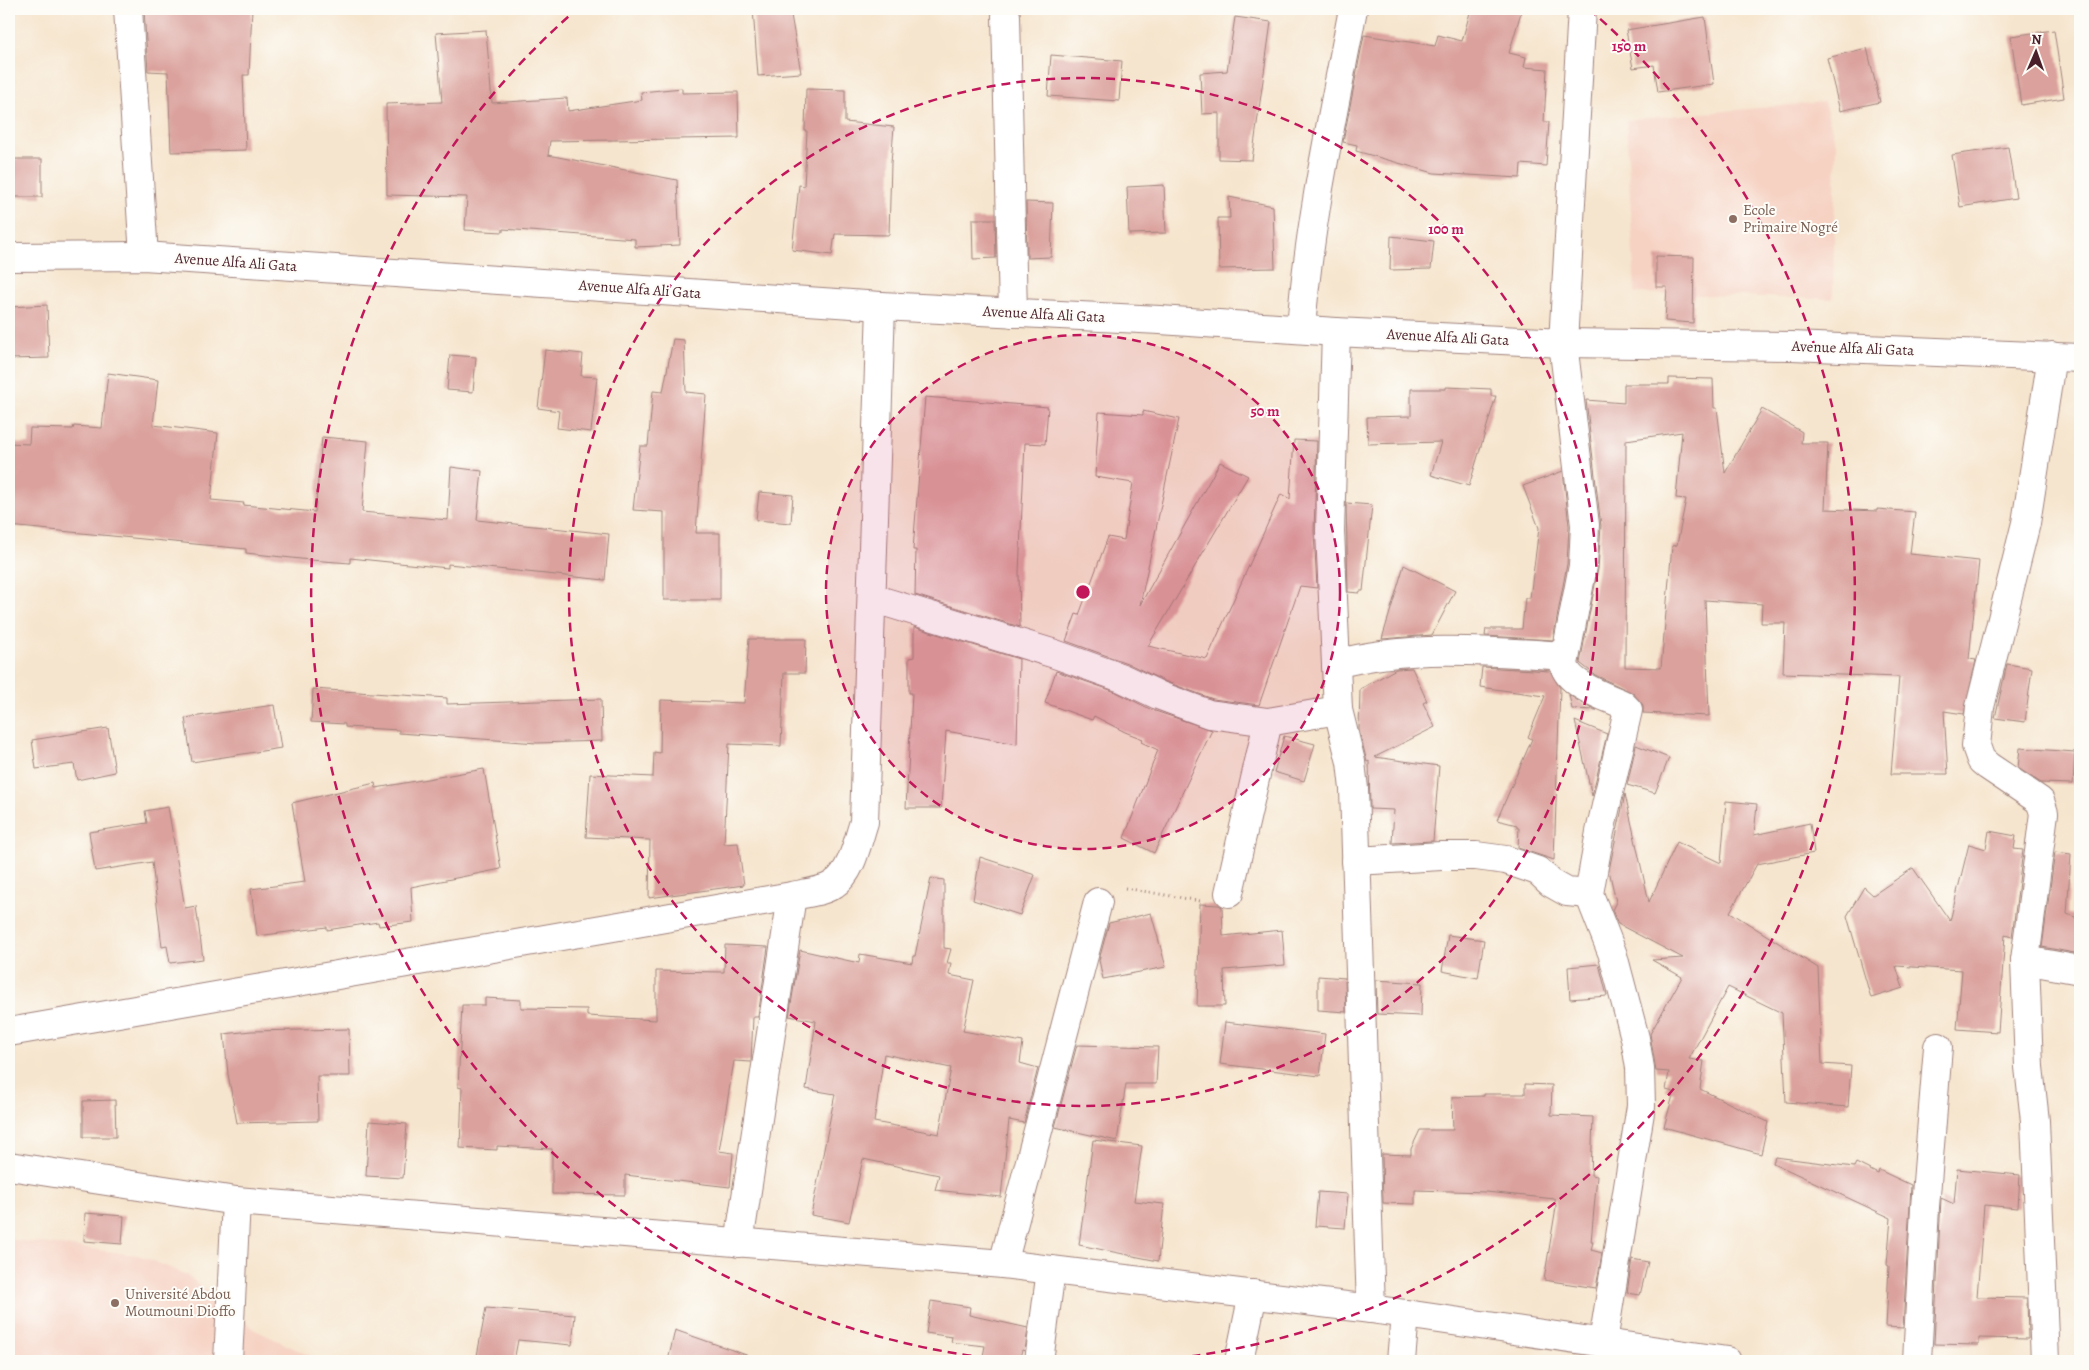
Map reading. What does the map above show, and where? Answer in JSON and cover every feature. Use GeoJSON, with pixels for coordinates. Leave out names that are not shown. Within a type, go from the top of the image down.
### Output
{"type":"FeatureCollection","features":[{"type":"Feature","properties":{"kind":"street"},"geometry":{"type":"LineString","coordinates":[[128,9],[144,256]]}},
{"type":"Feature","properties":{"kind":"street"},"geometry":{"type":"LineString","coordinates":[[1301,328],[1306,274],[1317,202],[1353,9]]}},
{"type":"Feature","properties":{"kind":"street"},"geometry":{"type":"LineString","coordinates":[[1582,9],[1563,343],[1585,525],[1583,566],[1565,656],[1565,671],[1573,680],[1626,707],[1628,713],[1600,832],[1589,894],[1613,954],[1635,1038],[1641,1084],[1638,1123],[1603,1342]]}},
{"type":"Feature","properties":{"kind":"street"},"geometry":{"type":"LineString","coordinates":[[1006,16],[1013,313]]}},
{"type":"Feature","properties":{"kind":"street","name":"Avenue Alfa Ali Gata"},"geometry":{"type":"LineString","coordinates":[[9,258],[144,256],[881,306],[1563,343],[1792,346],[2080,358]]}},
{"type":"Feature","properties":{"kind":"street"},"geometry":{"type":"LineString","coordinates":[[9,1032],[792,896],[834,884],[848,868],[864,822],[881,306]]}},
{"type":"Feature","properties":{"kind":"street"},"geometry":{"type":"LineString","coordinates":[[1336,332],[1330,531],[1338,710],[1351,762],[1371,1309]]}},
{"type":"Feature","properties":{"kind":"street"},"geometry":{"type":"LineString","coordinates":[[2045,1361],[2036,1121],[2029,1067],[2025,960],[2044,810],[2040,801],[1988,766],[1978,754],[1976,746],[1980,707],[2026,523],[2052,356]]}},
{"type":"Feature","properties":{"kind":"street"},"geometry":{"type":"LineString","coordinates":[[872,598],[1055,654],[1122,678],[1158,696],[1209,714],[1268,722],[1338,710]]}},
{"type":"Feature","properties":{"kind":"street"},"geometry":{"type":"LineString","coordinates":[[1336,664],[1358,658],[1392,654],[1471,651],[1565,656]]}},
{"type":"Feature","properties":{"kind":"street"},"geometry":{"type":"LineString","coordinates":[[1229,893],[1268,722]]}},
{"type":"Feature","properties":{"kind":"street"},"geometry":{"type":"LineString","coordinates":[[1356,861],[1441,856],[1476,856],[1506,860],[1538,871],[1551,883],[1567,892],[1589,894]]}},
{"type":"Feature","properties":{"kind":"street"},"geometry":{"type":"LineString","coordinates":[[739,1243],[792,896]]}},
{"type":"Feature","properties":{"kind":"street"},"geometry":{"type":"LineString","coordinates":[[1003,1264],[1098,902]]}},
{"type":"Feature","properties":{"kind":"street"},"geometry":{"type":"LineString","coordinates":[[2025,960],[2080,970]]}},
{"type":"Feature","properties":{"kind":"street"},"geometry":{"type":"LineString","coordinates":[[1917,1361],[1938,1047]]}},
{"type":"Feature","properties":{"kind":"street"},"geometry":{"type":"LineString","coordinates":[[9,1166],[236,1202],[1003,1264],[1371,1309],[1727,1361]]}},
{"type":"Feature","properties":{"kind":"street"},"geometry":{"type":"LineString","coordinates":[[228,1361],[236,1202]]}},
{"type":"Feature","properties":{"kind":"street"},"geometry":{"type":"LineString","coordinates":[[1039,1361],[1050,1270]]}},
{"type":"Feature","properties":{"kind":"street"},"geometry":{"type":"LineString","coordinates":[[1239,1361],[1252,1294]]}},
{"type":"Feature","properties":{"kind":"street"},"geometry":{"type":"LineString","coordinates":[[1401,1361],[1405,1314]]}},
{"type":"Feature","properties":{"kind":"path"},"geometry":{"type":"LineString","coordinates":[[1098,902],[1106,890],[1116,886],[1213,904],[1224,900],[1229,893]]}},
{"type":"Feature","properties":{"kind":"shaded area","name":"Ecole Primaire Nogré"},"geometry":{"type":"Polygon","coordinates":[[[1824,102],[1836,144],[1833,299],[1635,293],[1626,120],[1824,102]]]}},
{"type":"Feature","properties":{"kind":"shaded area","name":"Université Abdou Moumouni Dioffo"},"geometry":{"type":"Polygon","coordinates":[[[9,1239],[138,1255],[187,1275],[257,1331],[321,1361],[9,1361],[9,1239]]]}},
{"type":"Feature","properties":{"kind":"building"},"geometry":{"type":"Polygon","coordinates":[[[144,9],[252,9],[249,75],[243,75],[246,150],[171,152],[168,72],[148,71],[144,9]]]}},
{"type":"Feature","properties":{"kind":"building"},"geometry":{"type":"Polygon","coordinates":[[[753,9],[790,9],[801,73],[758,76],[753,9]]]}},
{"type":"Feature","properties":{"kind":"building"},"geometry":{"type":"Polygon","coordinates":[[[1471,9],[1522,9],[1509,53],[1526,57],[1524,67],[1547,69],[1544,122],[1549,122],[1546,166],[1521,164],[1520,178],[1434,173],[1356,151],[1357,145],[1343,142],[1364,35],[1435,46],[1438,35],[1462,41],[1471,9]]]}},
{"type":"Feature","properties":{"kind":"building"},"geometry":{"type":"Polygon","coordinates":[[[1235,17],[1271,22],[1252,160],[1219,159],[1219,113],[1202,114],[1200,73],[1227,71],[1235,17]]]}},
{"type":"Feature","properties":{"kind":"building"},"geometry":{"type":"Polygon","coordinates":[[[1705,17],[1714,84],[1658,92],[1654,65],[1633,68],[1626,30],[1705,17]]]}},
{"type":"Feature","properties":{"kind":"building"},"geometry":{"type":"Polygon","coordinates":[[[486,30],[492,103],[567,98],[568,111],[642,100],[641,92],[682,88],[682,93],[738,92],[739,138],[550,141],[548,155],[677,180],[680,245],[635,247],[635,239],[503,229],[503,232],[465,230],[467,197],[387,195],[386,104],[442,102],[436,33],[486,30]]]}},
{"type":"Feature","properties":{"kind":"building"},"geometry":{"type":"Polygon","coordinates":[[[2054,30],[2064,98],[2021,105],[2011,36],[2054,30]]]}},
{"type":"Feature","properties":{"kind":"building"},"geometry":{"type":"Polygon","coordinates":[[[1867,48],[1880,102],[1840,111],[1827,58],[1867,48]]]}},
{"type":"Feature","properties":{"kind":"building"},"geometry":{"type":"Polygon","coordinates":[[[1051,55],[1122,61],[1119,101],[1048,96],[1051,55]]]}},
{"type":"Feature","properties":{"kind":"building"},"geometry":{"type":"Polygon","coordinates":[[[806,89],[845,90],[845,122],[894,127],[889,235],[835,234],[832,255],[792,250],[799,185],[804,186],[807,131],[805,131],[806,89]]]}},
{"type":"Feature","properties":{"kind":"building"},"geometry":{"type":"Polygon","coordinates":[[[2008,147],[2016,198],[1960,207],[1952,155],[2008,147]]]}},
{"type":"Feature","properties":{"kind":"building"},"geometry":{"type":"Polygon","coordinates":[[[9,159],[42,159],[42,197],[9,197],[9,159]]]}},
{"type":"Feature","properties":{"kind":"building"},"geometry":{"type":"Polygon","coordinates":[[[1164,185],[1166,233],[1129,234],[1127,187],[1164,185]]]}},
{"type":"Feature","properties":{"kind":"building"},"geometry":{"type":"Polygon","coordinates":[[[1229,197],[1273,206],[1275,268],[1219,269],[1218,218],[1230,218],[1229,197]]]}},
{"type":"Feature","properties":{"kind":"building"},"geometry":{"type":"Polygon","coordinates":[[[1026,202],[1053,203],[1051,257],[1027,258],[1026,202]]]}},
{"type":"Feature","properties":{"kind":"building"},"geometry":{"type":"Polygon","coordinates":[[[972,219],[995,219],[996,258],[973,259],[972,219]]]}},
{"type":"Feature","properties":{"kind":"building"},"geometry":{"type":"Polygon","coordinates":[[[1391,236],[1434,241],[1431,269],[1390,270],[1391,236]]]}},
{"type":"Feature","properties":{"kind":"building"},"geometry":{"type":"Polygon","coordinates":[[[1656,256],[1694,257],[1693,323],[1665,321],[1667,287],[1656,287],[1656,256]]]}},
{"type":"Feature","properties":{"kind":"building"},"geometry":{"type":"Polygon","coordinates":[[[47,305],[49,358],[9,359],[9,307],[47,305]]]}},
{"type":"Feature","properties":{"kind":"building"},"geometry":{"type":"Polygon","coordinates":[[[673,339],[684,340],[686,392],[706,394],[696,533],[720,533],[720,600],[664,600],[664,512],[633,510],[640,446],[648,446],[653,391],[663,392],[673,339]]]}},
{"type":"Feature","properties":{"kind":"building"},"geometry":{"type":"Polygon","coordinates":[[[545,350],[583,354],[581,376],[597,377],[591,432],[557,428],[559,411],[538,408],[545,350]]]}},
{"type":"Feature","properties":{"kind":"building"},"geometry":{"type":"Polygon","coordinates":[[[450,355],[476,357],[473,392],[447,390],[450,355]]]}},
{"type":"Feature","properties":{"kind":"building"},"geometry":{"type":"Polygon","coordinates":[[[108,373],[158,380],[153,425],[218,433],[211,500],[315,512],[322,437],[368,441],[362,512],[448,520],[451,467],[482,471],[477,520],[609,534],[605,580],[448,564],[448,568],[350,558],[350,563],[310,560],[246,553],[246,549],[9,526],[9,443],[29,444],[30,428],[73,429],[74,426],[102,428],[108,373]]]}},
{"type":"Feature","properties":{"kind":"building"},"geometry":{"type":"Polygon","coordinates":[[[1669,378],[1713,379],[1714,408],[1717,408],[1725,473],[1762,409],[1802,432],[1801,443],[1828,443],[1825,509],[1877,511],[1877,509],[1915,512],[1910,554],[1979,561],[1969,659],[1976,660],[1964,714],[1944,711],[1948,774],[1891,774],[1899,677],[1783,673],[1785,623],[1761,623],[1762,604],[1705,600],[1709,716],[1643,713],[1643,705],[1633,693],[1595,675],[1580,663],[1598,569],[1601,526],[1586,400],[1624,403],[1624,384],[1669,384],[1669,378]],[[1682,432],[1626,440],[1625,667],[1661,668],[1672,546],[1677,545],[1686,499],[1676,498],[1682,432]]]}},
{"type":"Feature","properties":{"kind":"building"},"geometry":{"type":"Polygon","coordinates":[[[1446,387],[1491,389],[1491,396],[1496,396],[1469,486],[1431,475],[1441,442],[1368,444],[1367,417],[1411,416],[1411,389],[1446,389],[1446,387]]]}},
{"type":"Feature","properties":{"kind":"building"},"geometry":{"type":"Polygon","coordinates":[[[925,397],[1048,407],[1045,444],[1025,443],[1019,572],[1020,627],[915,595],[916,550],[913,550],[925,397]]]}},
{"type":"Feature","properties":{"kind":"building"},"geometry":{"type":"Polygon","coordinates":[[[1143,411],[1179,419],[1140,605],[1220,462],[1248,476],[1148,646],[1207,659],[1281,494],[1290,499],[1294,440],[1317,441],[1314,531],[1317,588],[1300,586],[1259,705],[1213,699],[1164,681],[1127,663],[1066,641],[1076,614],[1079,615],[1108,537],[1124,540],[1133,483],[1095,477],[1099,412],[1143,415],[1143,411]]]}},
{"type":"Feature","properties":{"kind":"building"},"geometry":{"type":"Polygon","coordinates":[[[1563,471],[1569,526],[1567,564],[1553,640],[1485,636],[1486,629],[1522,629],[1525,598],[1530,598],[1539,528],[1523,486],[1563,471]]]}},
{"type":"Feature","properties":{"kind":"building"},"geometry":{"type":"Polygon","coordinates":[[[759,492],[793,495],[791,523],[756,520],[759,492]]]}},
{"type":"Feature","properties":{"kind":"building"},"geometry":{"type":"Polygon","coordinates":[[[1346,503],[1372,505],[1363,591],[1359,593],[1348,592],[1346,503]]]}},
{"type":"Feature","properties":{"kind":"building"},"geometry":{"type":"Polygon","coordinates":[[[1404,565],[1455,591],[1432,635],[1382,639],[1404,565]]]}},
{"type":"Feature","properties":{"kind":"building"},"geometry":{"type":"Polygon","coordinates":[[[914,627],[1019,659],[1017,744],[946,731],[941,808],[906,808],[912,693],[909,693],[909,658],[914,657],[914,627]]]}},
{"type":"Feature","properties":{"kind":"building"},"geometry":{"type":"Polygon","coordinates":[[[749,639],[806,639],[805,673],[784,673],[781,746],[729,744],[724,844],[738,843],[744,885],[649,898],[650,840],[586,837],[590,774],[653,777],[654,752],[660,753],[661,700],[744,703],[749,639]]]}},
{"type":"Feature","properties":{"kind":"building"},"geometry":{"type":"Polygon","coordinates":[[[2007,664],[2032,668],[2025,722],[1995,718],[2007,664]]]}},
{"type":"Feature","properties":{"kind":"building"},"geometry":{"type":"Polygon","coordinates":[[[1482,667],[1550,671],[1560,688],[1554,860],[1518,848],[1519,828],[1517,828],[1517,825],[1497,820],[1532,739],[1528,737],[1545,696],[1480,687],[1482,667]]]}},
{"type":"Feature","properties":{"kind":"building"},"geometry":{"type":"Polygon","coordinates":[[[1412,668],[1427,701],[1423,703],[1435,727],[1375,757],[1439,766],[1433,841],[1392,843],[1394,810],[1370,809],[1369,761],[1367,762],[1359,730],[1360,689],[1396,669],[1412,668]]]}},
{"type":"Feature","properties":{"kind":"building"},"geometry":{"type":"Polygon","coordinates":[[[1056,671],[1116,692],[1152,710],[1212,730],[1154,853],[1124,838],[1158,750],[1141,742],[1143,739],[1094,716],[1092,720],[1045,703],[1056,671]]]}},
{"type":"Feature","properties":{"kind":"building"},"geometry":{"type":"Polygon","coordinates":[[[313,689],[447,698],[447,704],[601,699],[602,741],[537,743],[399,733],[399,730],[345,727],[345,724],[311,722],[313,689]]]}},
{"type":"Feature","properties":{"kind":"building"},"geometry":{"type":"Polygon","coordinates":[[[1569,695],[1580,702],[1597,710],[1572,709],[1569,695]]]}},
{"type":"Feature","properties":{"kind":"building"},"geometry":{"type":"Polygon","coordinates":[[[274,705],[281,748],[192,762],[185,718],[274,705]]]}},
{"type":"Feature","properties":{"kind":"building"},"geometry":{"type":"Polygon","coordinates":[[[1575,721],[1607,734],[1592,796],[1575,721]]]}},
{"type":"Feature","properties":{"kind":"building"},"geometry":{"type":"Polygon","coordinates":[[[108,728],[115,772],[77,780],[74,764],[36,769],[32,740],[108,728]]]}},
{"type":"Feature","properties":{"kind":"building"},"geometry":{"type":"Polygon","coordinates":[[[1284,736],[1315,744],[1304,781],[1274,772],[1284,736]]]}},
{"type":"Feature","properties":{"kind":"building"},"geometry":{"type":"Polygon","coordinates":[[[1636,745],[1669,758],[1655,793],[1627,785],[1636,745]]]}},
{"type":"Feature","properties":{"kind":"building"},"geometry":{"type":"Polygon","coordinates":[[[2020,748],[2075,752],[2073,784],[2041,783],[2018,768],[2020,748]]]}},
{"type":"Feature","properties":{"kind":"building"},"geometry":{"type":"Polygon","coordinates":[[[484,769],[501,869],[411,887],[413,922],[379,926],[378,922],[327,930],[327,927],[257,936],[251,889],[305,882],[292,803],[375,783],[376,788],[484,769]]]}},
{"type":"Feature","properties":{"kind":"building"},"geometry":{"type":"Polygon","coordinates":[[[1625,794],[1649,902],[1677,842],[1721,863],[1726,801],[1757,804],[1754,835],[1810,823],[1814,853],[1757,864],[1730,912],[1818,968],[1822,1064],[1851,1066],[1848,1107],[1786,1102],[1782,1013],[1728,987],[1689,1059],[1704,1061],[1700,1089],[1768,1122],[1761,1154],[1664,1127],[1674,1092],[1666,1090],[1669,1072],[1656,1071],[1650,1034],[1682,977],[1652,960],[1683,958],[1618,924],[1612,910],[1616,902],[1609,870],[1625,794]]]}},
{"type":"Feature","properties":{"kind":"building"},"geometry":{"type":"Polygon","coordinates":[[[168,807],[185,908],[196,906],[203,959],[170,963],[167,946],[162,947],[152,862],[95,871],[89,832],[147,823],[145,811],[168,807]]]}},
{"type":"Feature","properties":{"kind":"building"},"geometry":{"type":"Polygon","coordinates":[[[1989,831],[2016,836],[2014,849],[2023,850],[2012,937],[2005,935],[1998,1032],[1957,1029],[1962,970],[1896,966],[1903,988],[1871,998],[1847,916],[1864,887],[1873,895],[1913,868],[1950,921],[1969,844],[1986,849],[1989,831]]]}},
{"type":"Feature","properties":{"kind":"building"},"geometry":{"type":"Polygon","coordinates":[[[2055,852],[2071,854],[2067,914],[2080,919],[2080,954],[2042,947],[2055,852]]]}},
{"type":"Feature","properties":{"kind":"building"},"geometry":{"type":"Polygon","coordinates":[[[980,857],[1035,875],[1020,915],[973,900],[980,857]]]}},
{"type":"Feature","properties":{"kind":"building"},"geometry":{"type":"Polygon","coordinates":[[[931,878],[944,880],[944,948],[951,949],[947,963],[951,963],[949,975],[974,980],[963,1031],[1023,1042],[1020,1063],[1038,1068],[1024,1123],[1009,1120],[1001,1197],[935,1190],[939,1175],[863,1159],[849,1222],[811,1215],[835,1094],[806,1089],[816,1021],[789,1016],[800,950],[859,963],[860,954],[912,963],[913,956],[915,956],[931,878]],[[884,1054],[874,1122],[939,1134],[951,1068],[884,1054]]]}},
{"type":"Feature","properties":{"kind":"building"},"geometry":{"type":"Polygon","coordinates":[[[1200,904],[1219,905],[1222,907],[1223,936],[1282,930],[1285,965],[1224,970],[1225,1006],[1197,1006],[1200,904]]]}},
{"type":"Feature","properties":{"kind":"building"},"geometry":{"type":"Polygon","coordinates":[[[1151,913],[1166,967],[1103,979],[1099,960],[1109,923],[1151,913]]]}},
{"type":"Feature","properties":{"kind":"building"},"geometry":{"type":"Polygon","coordinates":[[[1448,935],[1484,940],[1478,978],[1442,971],[1448,935]]]}},
{"type":"Feature","properties":{"kind":"building"},"geometry":{"type":"Polygon","coordinates":[[[725,945],[768,947],[758,1017],[753,1017],[751,1062],[734,1061],[719,1151],[733,1153],[730,1187],[625,1175],[625,1195],[552,1194],[552,1149],[497,1146],[497,1150],[460,1148],[462,1088],[458,1087],[462,1005],[485,1005],[485,998],[521,1000],[521,1008],[587,1009],[587,1016],[656,1020],[656,971],[724,972],[725,945]]]}},
{"type":"Feature","properties":{"kind":"building"},"geometry":{"type":"Polygon","coordinates":[[[1599,964],[1607,996],[1570,999],[1568,967],[1599,964]]]}},
{"type":"Feature","properties":{"kind":"building"},"geometry":{"type":"Polygon","coordinates":[[[1318,976],[1345,978],[1346,1012],[1318,1010],[1318,976]]]}},
{"type":"Feature","properties":{"kind":"building"},"geometry":{"type":"Polygon","coordinates":[[[1376,980],[1422,983],[1421,1016],[1377,1014],[1376,980]]]}},
{"type":"Feature","properties":{"kind":"building"},"geometry":{"type":"Polygon","coordinates":[[[1225,1022],[1325,1034],[1320,1076],[1220,1064],[1225,1022]]]}},
{"type":"Feature","properties":{"kind":"building"},"geometry":{"type":"Polygon","coordinates":[[[349,1029],[350,1076],[317,1076],[318,1121],[237,1123],[228,1074],[224,1034],[251,1031],[349,1029]]]}},
{"type":"Feature","properties":{"kind":"building"},"geometry":{"type":"Polygon","coordinates":[[[1077,1045],[1158,1047],[1156,1084],[1126,1084],[1117,1141],[1055,1127],[1077,1045]]]}},
{"type":"Feature","properties":{"kind":"building"},"geometry":{"type":"Polygon","coordinates":[[[1525,1084],[1552,1085],[1551,1115],[1593,1117],[1591,1175],[1597,1176],[1591,1250],[1602,1253],[1596,1288],[1544,1280],[1556,1207],[1555,1199],[1486,1192],[1415,1190],[1415,1204],[1383,1203],[1382,1154],[1411,1155],[1411,1149],[1420,1130],[1453,1130],[1452,1097],[1484,1096],[1484,1094],[1525,1094],[1525,1084]]]}},
{"type":"Feature","properties":{"kind":"building"},"geometry":{"type":"Polygon","coordinates":[[[115,1100],[116,1137],[83,1137],[83,1101],[115,1100]]]}},
{"type":"Feature","properties":{"kind":"building"},"geometry":{"type":"Polygon","coordinates":[[[369,1121],[407,1124],[403,1178],[366,1176],[369,1121]]]}},
{"type":"Feature","properties":{"kind":"building"},"geometry":{"type":"Polygon","coordinates":[[[1093,1140],[1142,1146],[1134,1201],[1164,1204],[1158,1261],[1079,1245],[1093,1140]]]}},
{"type":"Feature","properties":{"kind":"building"},"geometry":{"type":"Polygon","coordinates":[[[1775,1157],[1854,1167],[1856,1163],[1878,1174],[1879,1170],[1911,1185],[1903,1328],[1886,1327],[1889,1266],[1887,1265],[1891,1218],[1773,1163],[1775,1157]]]}},
{"type":"Feature","properties":{"kind":"building"},"geometry":{"type":"Polygon","coordinates":[[[1957,1169],[2020,1175],[2018,1208],[1984,1205],[1977,1297],[2027,1298],[2028,1339],[1979,1338],[1979,1345],[1934,1344],[1941,1198],[1954,1204],[1957,1169]]]}},
{"type":"Feature","properties":{"kind":"building"},"geometry":{"type":"Polygon","coordinates":[[[1318,1192],[1348,1194],[1345,1228],[1315,1226],[1318,1192]]]}},
{"type":"Feature","properties":{"kind":"building"},"geometry":{"type":"Polygon","coordinates":[[[85,1213],[124,1216],[122,1244],[84,1241],[85,1213]]]}},
{"type":"Feature","properties":{"kind":"building"},"geometry":{"type":"Polygon","coordinates":[[[1632,1259],[1648,1262],[1640,1295],[1627,1293],[1632,1259]]]}},
{"type":"Feature","properties":{"kind":"building"},"geometry":{"type":"Polygon","coordinates":[[[931,1301],[970,1307],[969,1315],[1028,1328],[1025,1351],[1022,1350],[1019,1361],[982,1361],[985,1346],[951,1342],[952,1337],[926,1333],[931,1301]]]}},
{"type":"Feature","properties":{"kind":"building"},"geometry":{"type":"Polygon","coordinates":[[[486,1308],[575,1315],[572,1345],[518,1340],[514,1361],[476,1361],[486,1308]]]}},
{"type":"Feature","properties":{"kind":"building"},"geometry":{"type":"Polygon","coordinates":[[[675,1330],[752,1357],[751,1361],[668,1361],[675,1330]]]}},
{"type":"Feature","properties":{"kind":"place","name":"Ecole Primaire Nogré"},"geometry":{"type":"Point","coordinates":[1733,219]}},
{"type":"Feature","properties":{"kind":"place","name":"Université Abdou Moumouni Dioffo"},"geometry":{"type":"Point","coordinates":[115,1303]}}]}
